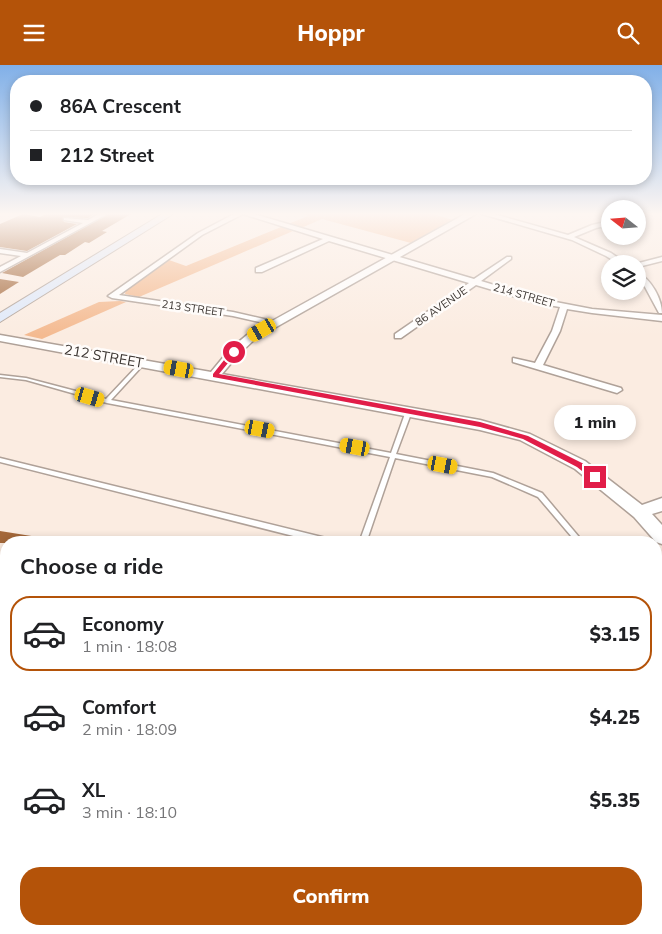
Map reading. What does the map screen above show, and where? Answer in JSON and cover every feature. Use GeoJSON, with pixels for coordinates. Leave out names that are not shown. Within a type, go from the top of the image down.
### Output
{"type":"FeatureCollection","features":[{"type":"Feature","properties":{"kind":"main road"},"geometry":{"type":"LineString","coordinates":[[0,311],[93,255]]}},
{"type":"Feature","properties":{"kind":"main road"},"geometry":{"type":"LineString","coordinates":[[0,318],[104,255]]}},
{"type":"Feature","properties":{"kind":"street"},"geometry":{"type":"LineString","coordinates":[[0,270],[29,255]]}},
{"type":"Feature","properties":{"kind":"street","name":"213 STREET"},"geometry":{"type":"LineString","coordinates":[[170,255],[112,296],[233,314],[274,324]]}},
{"type":"Feature","properties":{"kind":"street"},"geometry":{"type":"LineString","coordinates":[[259,270],[293,255]]}},
{"type":"Feature","properties":{"kind":"street","name":"214 STREET"},"geometry":{"type":"LineString","coordinates":[[386,255],[528,298],[616,314],[662,318]]}},
{"type":"Feature","properties":{"kind":"street"},"geometry":{"type":"LineString","coordinates":[[215,375],[234,352],[251,337],[399,255]]}},
{"type":"Feature","properties":{"kind":"street","name":"86 AVENUE"},"geometry":{"type":"LineString","coordinates":[[398,336],[509,258]]}},
{"type":"Feature","properties":{"kind":"street"},"geometry":{"type":"LineString","coordinates":[[646,263],[662,259]]}},
{"type":"Feature","properties":{"kind":"street"},"geometry":{"type":"LineString","coordinates":[[646,284],[662,311]]}},
{"type":"Feature","properties":{"kind":"street"},"geometry":{"type":"LineString","coordinates":[[538,366],[556,331],[564,306]]}},
{"type":"Feature","properties":{"kind":"street","name":"212 STREET"},"geometry":{"type":"LineString","coordinates":[[0,338],[409,411],[480,425],[525,437],[580,465],[640,512],[661,536]]}},
{"type":"Feature","properties":{"kind":"street"},"geometry":{"type":"LineString","coordinates":[[516,360],[617,390]]}},
{"type":"Feature","properties":{"kind":"street"},"geometry":{"type":"LineString","coordinates":[[640,512],[662,504]]}},
{"type":"Feature","properties":{"kind":"lane"},"geometry":{"type":"LineString","coordinates":[[107,401],[143,363]]}},
{"type":"Feature","properties":{"kind":"lane"},"geometry":{"type":"LineString","coordinates":[[0,375],[26,379],[107,401],[493,475],[540,495],[575,536]]}},
{"type":"Feature","properties":{"kind":"lane"},"geometry":{"type":"LineString","coordinates":[[364,536],[409,411]]}},
{"type":"Feature","properties":{"kind":"lane"},"geometry":{"type":"LineString","coordinates":[[0,460],[306,536]]}},
{"type":"Feature","properties":{"kind":"shaded area"},"geometry":{"type":"Polygon","coordinates":[[[214,255],[238,255],[139,297],[125,294],[126,290],[169,260],[186,266],[214,255]]]}},
{"type":"Feature","properties":{"kind":"shaded area"},"geometry":{"type":"Polygon","coordinates":[[[99,302],[126,302],[42,339],[24,335],[99,302]]]}},
{"type":"Feature","properties":{"kind":"building"},"geometry":{"type":"Polygon","coordinates":[[[35,255],[66,255],[60,255],[23,277],[2,273],[35,255]]]}},
{"type":"Feature","properties":{"kind":"building"},"geometry":{"type":"Polygon","coordinates":[[[0,279],[19,282],[0,294],[0,279]]]}},
{"type":"Feature","properties":{"kind":"building"},"geometry":{"type":"Polygon","coordinates":[[[0,531],[31,536],[0,536],[0,531]]]}},
{"type":"Feature","properties":{"kind":"route"},"geometry":{"type":"LineString","coordinates":[[234,352],[215,375],[480,425],[525,437],[580,465],[595,477]]}}]}
